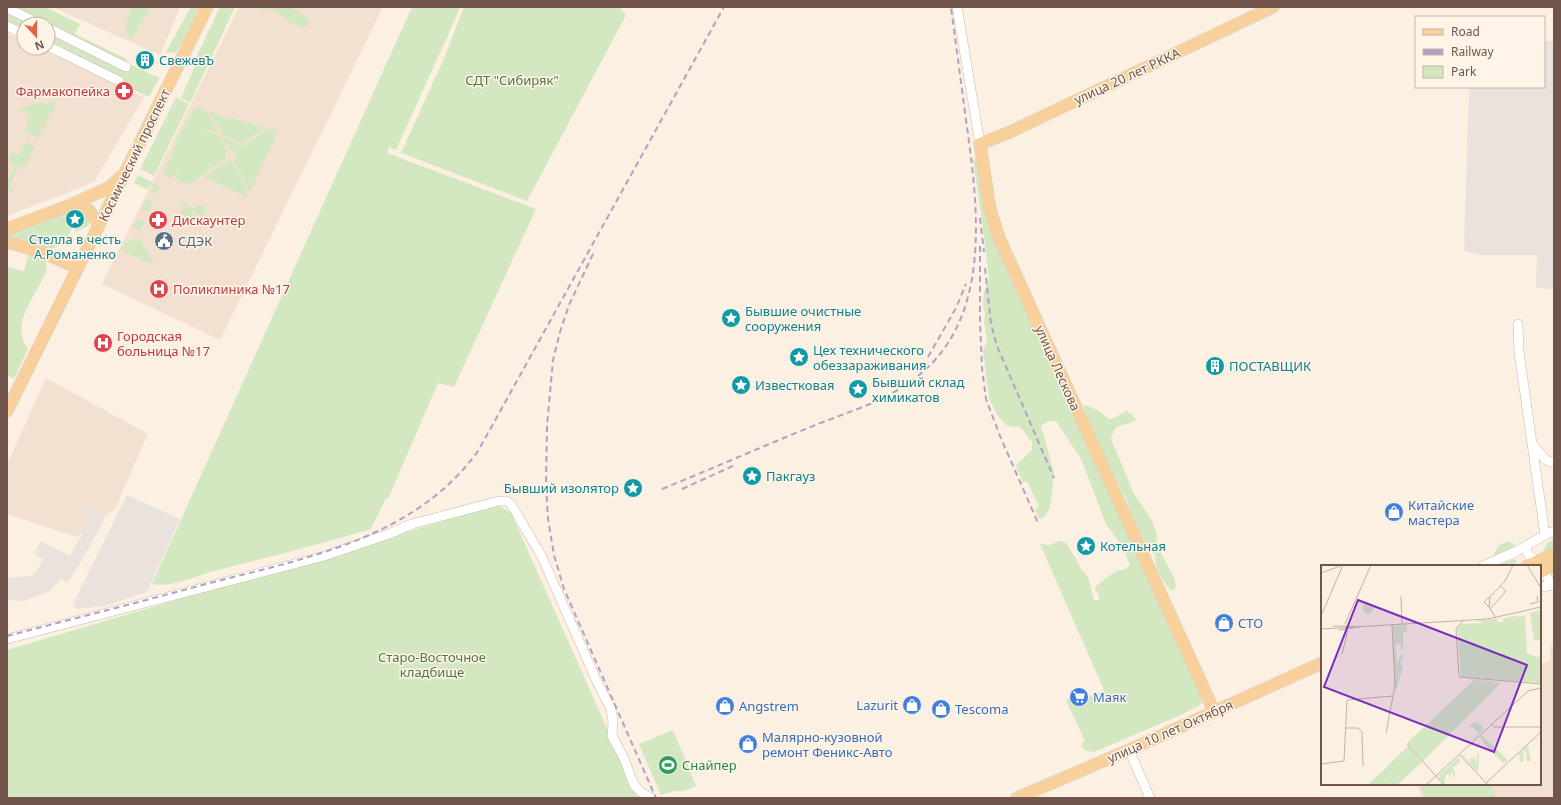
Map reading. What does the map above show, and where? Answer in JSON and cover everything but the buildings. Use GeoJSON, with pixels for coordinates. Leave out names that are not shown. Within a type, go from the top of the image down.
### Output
{"type":"FeatureCollection","features":[{"type":"Feature","properties":{"kind":"main road","name":"Космический проспект"},"geometry":{"type":"LineString","coordinates":[[7,411],[207,7]]}},
{"type":"Feature","properties":{"kind":"main road","name":"улица 20 лет РККА"},"geometry":{"type":"LineString","coordinates":[[980,144],[1010,132],[1273,7]]}},
{"type":"Feature","properties":{"kind":"main road","name":"улица Лескова"},"geometry":{"type":"LineString","coordinates":[[980,144],[990,209],[1000,240],[1214,711]]}},
{"type":"Feature","properties":{"kind":"main road"},"geometry":{"type":"LineString","coordinates":[[7,229],[73,204],[108,188],[126,172]]}},
{"type":"Feature","properties":{"kind":"main road"},"geometry":{"type":"LineString","coordinates":[[73,204],[79,204],[86,207],[99,225]]}},
{"type":"Feature","properties":{"kind":"main road"},"geometry":{"type":"LineString","coordinates":[[7,242],[44,253],[78,268]]}},
{"type":"Feature","properties":{"kind":"main road"},"geometry":{"type":"LineString","coordinates":[[1541,565],[1554,554]]}},
{"type":"Feature","properties":{"kind":"main road"},"geometry":{"type":"LineString","coordinates":[[1541,566],[1553,567]]}},
{"type":"Feature","properties":{"kind":"main road","name":"улица 10 лет Октября"},"geometry":{"type":"LineString","coordinates":[[1017,798],[1129,750],[1321,663]]}},
{"type":"Feature","properties":{"kind":"street","name":"улица Лескова"},"geometry":{"type":"LineString","coordinates":[[957,7],[980,144]]}},
{"type":"Feature","properties":{"kind":"street"},"geometry":{"type":"LineString","coordinates":[[7,8],[24,16]]}},
{"type":"Feature","properties":{"kind":"street"},"geometry":{"type":"LineString","coordinates":[[56,32],[126,67]]}},
{"type":"Feature","properties":{"kind":"street"},"geometry":{"type":"LineString","coordinates":[[56,50],[119,81]]}},
{"type":"Feature","properties":{"kind":"street"},"geometry":{"type":"LineString","coordinates":[[1518,324],[1518,352],[1536,465],[1545,535]]}},
{"type":"Feature","properties":{"kind":"street"},"geometry":{"type":"LineString","coordinates":[[1532,445],[1550,462]]}},
{"type":"Feature","properties":{"kind":"street"},"geometry":{"type":"LineString","coordinates":[[1536,465],[1550,462]]}},
{"type":"Feature","properties":{"kind":"street"},"geometry":{"type":"LineString","coordinates":[[7,639],[311,560],[364,543],[412,524],[499,501],[507,501],[511,504],[542,557],[598,684],[611,709],[613,722],[612,736],[623,756],[634,785],[641,792],[651,798]]}},
{"type":"Feature","properties":{"kind":"street"},"geometry":{"type":"LineString","coordinates":[[1485,565],[1554,531]]}},
{"type":"Feature","properties":{"kind":"street"},"geometry":{"type":"LineString","coordinates":[[1526,546],[1528,556],[1539,565]]}},
{"type":"Feature","properties":{"kind":"street"},"geometry":{"type":"LineString","coordinates":[[1553,567],[1549,569],[1546,575],[1549,582],[1554,584]]}},
{"type":"Feature","properties":{"kind":"street"},"geometry":{"type":"LineString","coordinates":[[1541,587],[1554,584]]}},
{"type":"Feature","properties":{"kind":"street"},"geometry":{"type":"LineString","coordinates":[[1129,750],[1150,798]]}},
{"type":"Feature","properties":{"kind":"shaded area"},"geometry":{"type":"Polygon","coordinates":[[[52,7],[180,7],[160,55],[52,7]]]}},
{"type":"Feature","properties":{"kind":"shaded area"},"geometry":{"type":"Polygon","coordinates":[[[239,7],[383,7],[220,340],[102,284],[239,7]]]}},
{"type":"Feature","properties":{"kind":"shaded area"},"geometry":{"type":"Polygon","coordinates":[[[7,33],[16,37],[16,56],[56,56],[144,97],[94,182],[7,216],[7,33]]]}},
{"type":"Feature","properties":{"kind":"shaded area"},"geometry":{"type":"Polygon","coordinates":[[[1545,41],[1554,41],[1554,289],[1536,288],[1537,255],[1481,255],[1464,251],[1469,88],[1545,88],[1545,41]]]}},
{"type":"Feature","properties":{"kind":"shaded area"},"geometry":{"type":"Polygon","coordinates":[[[46,378],[148,434],[115,509],[77,537],[7,514],[7,464],[46,378]]]}},
{"type":"Feature","properties":{"kind":"shaded area"},"geometry":{"type":"Polygon","coordinates":[[[127,495],[180,519],[147,592],[104,606],[78,609],[72,606],[127,495]]]}},
{"type":"Feature","properties":{"kind":"shaded area"},"geometry":{"type":"Polygon","coordinates":[[[81,505],[105,518],[81,562],[67,583],[61,579],[50,591],[24,601],[7,600],[7,578],[32,576],[44,560],[34,553],[41,541],[70,556],[90,520],[77,513],[81,505]]]}},
{"type":"Feature","properties":{"kind":"shaded area"},"geometry":{"type":"Polygon","coordinates":[[[1551,643],[1554,643],[1554,798],[1423,798],[1417,785],[1541,785],[1541,664],[1550,660],[1551,643]]]}},
{"type":"Feature","properties":{"kind":"green space"},"geometry":{"type":"Polygon","coordinates":[[[280,6],[293,8],[299,11],[310,22],[307,26],[298,27],[275,11],[269,9],[267,12],[257,7],[280,6]]]}},
{"type":"Feature","properties":{"kind":"green space"},"geometry":{"type":"Polygon","coordinates":[[[7,7],[45,7],[80,24],[75,34],[127,59],[125,62],[159,78],[149,97],[56,53],[56,16],[16,16],[16,34],[8,30],[7,32],[7,7]]]}},
{"type":"Feature","properties":{"kind":"green space"},"geometry":{"type":"Polygon","coordinates":[[[132,7],[150,7],[133,38],[130,38],[126,31],[126,27],[132,7]]]}},
{"type":"Feature","properties":{"kind":"green space"},"geometry":{"type":"Polygon","coordinates":[[[191,7],[200,7],[178,50],[174,53],[166,52],[191,7]]]}},
{"type":"Feature","properties":{"kind":"green space"},"geometry":{"type":"Polygon","coordinates":[[[220,7],[235,7],[190,103],[181,98],[196,64],[194,62],[220,7]]]}},
{"type":"Feature","properties":{"kind":"green space"},"geometry":{"type":"Polygon","coordinates":[[[412,7],[460,7],[396,150],[389,147],[387,153],[536,209],[454,387],[438,383],[388,499],[386,498],[371,529],[313,546],[214,571],[183,581],[160,585],[152,584],[412,7]]]}},
{"type":"Feature","properties":{"kind":"green space","name":"СДТ \"Сибиряк\""},"geometry":{"type":"Polygon","coordinates":[[[464,7],[622,7],[621,9],[626,15],[527,201],[401,153],[443,61],[464,7]]]}},
{"type":"Feature","properties":{"kind":"green space"},"geometry":{"type":"Polygon","coordinates":[[[176,97],[189,104],[154,176],[140,169],[176,97]]]}},
{"type":"Feature","properties":{"kind":"green space"},"geometry":{"type":"Polygon","coordinates":[[[57,101],[38,138],[24,131],[31,115],[17,109],[39,103],[45,104],[57,101]]]}},
{"type":"Feature","properties":{"kind":"green space"},"geometry":{"type":"Polygon","coordinates":[[[195,107],[208,112],[219,134],[204,128],[203,130],[220,136],[227,150],[225,154],[226,158],[189,185],[175,179],[180,169],[172,178],[168,178],[163,172],[172,155],[177,138],[195,107]]]}},
{"type":"Feature","properties":{"kind":"green space"},"geometry":{"type":"Polygon","coordinates":[[[209,111],[266,127],[243,143],[222,134],[209,111]]]}},
{"type":"Feature","properties":{"kind":"green space"},"geometry":{"type":"Polygon","coordinates":[[[268,128],[278,131],[250,192],[234,160],[236,153],[268,128]]]}},
{"type":"Feature","properties":{"kind":"green space"},"geometry":{"type":"Polygon","coordinates":[[[221,136],[244,146],[236,152],[229,149],[221,136]]]}},
{"type":"Feature","properties":{"kind":"green space"},"geometry":{"type":"Polygon","coordinates":[[[26,142],[35,146],[25,167],[20,165],[9,186],[14,189],[13,192],[7,189],[7,181],[15,165],[8,162],[12,152],[19,155],[26,142]]]}},
{"type":"Feature","properties":{"kind":"green space"},"geometry":{"type":"Polygon","coordinates":[[[976,158],[979,161],[985,193],[1201,690],[1202,703],[1200,705],[1183,714],[1094,752],[1087,751],[1083,748],[1081,744],[1085,741],[1066,700],[1078,695],[1080,701],[1104,690],[1040,544],[1050,545],[1060,541],[1066,543],[1081,569],[1088,577],[1094,600],[1099,600],[1099,595],[1095,590],[1096,586],[1116,571],[1124,570],[1130,565],[1124,549],[1106,524],[1081,459],[1056,421],[1048,421],[1041,426],[1054,472],[1050,508],[1044,517],[1039,519],[1035,510],[1039,507],[1027,481],[1023,483],[1016,465],[1032,450],[1032,442],[1019,426],[1013,427],[1006,425],[997,415],[989,398],[983,351],[987,342],[983,306],[984,292],[989,278],[973,160],[976,158]]]}},
{"type":"Feature","properties":{"kind":"green space"},"geometry":{"type":"Polygon","coordinates":[[[227,161],[232,161],[247,190],[247,197],[205,177],[227,161]]]}},
{"type":"Feature","properties":{"kind":"green space"},"geometry":{"type":"Polygon","coordinates":[[[138,175],[152,182],[148,190],[134,183],[138,175]]]}},
{"type":"Feature","properties":{"kind":"green space"},"geometry":{"type":"Polygon","coordinates":[[[154,183],[161,186],[157,194],[150,191],[154,183]]]}},
{"type":"Feature","properties":{"kind":"green space"},"geometry":{"type":"Polygon","coordinates":[[[147,199],[153,202],[148,212],[141,209],[147,199]]]}},
{"type":"Feature","properties":{"kind":"green space"},"geometry":{"type":"Polygon","coordinates":[[[183,203],[195,209],[197,205],[200,205],[205,207],[206,211],[204,215],[201,216],[194,211],[192,213],[181,207],[183,203]]]}},
{"type":"Feature","properties":{"kind":"green space"},"geometry":{"type":"Polygon","coordinates":[[[72,208],[81,211],[70,216],[73,223],[75,223],[71,231],[62,243],[54,248],[46,249],[7,237],[7,233],[72,208]]]}},
{"type":"Feature","properties":{"kind":"green space"},"geometry":{"type":"Polygon","coordinates":[[[181,209],[186,210],[196,216],[199,220],[197,222],[186,217],[180,212],[181,209]]]}},
{"type":"Feature","properties":{"kind":"green space"},"geometry":{"type":"Polygon","coordinates":[[[85,214],[91,219],[88,226],[74,233],[85,214]]]}},
{"type":"Feature","properties":{"kind":"green space"},"geometry":{"type":"Polygon","coordinates":[[[138,218],[145,222],[140,230],[133,227],[138,218]]]}},
{"type":"Feature","properties":{"kind":"green space"},"geometry":{"type":"Polygon","coordinates":[[[138,237],[130,254],[121,250],[124,244],[138,237]]]}},
{"type":"Feature","properties":{"kind":"green space"},"geometry":{"type":"Polygon","coordinates":[[[139,237],[155,265],[131,255],[139,237]]]}},
{"type":"Feature","properties":{"kind":"green space"},"geometry":{"type":"Polygon","coordinates":[[[29,252],[46,259],[47,268],[23,318],[21,329],[23,339],[28,349],[14,379],[7,375],[7,267],[24,271],[29,252]]]}},
{"type":"Feature","properties":{"kind":"green space"},"geometry":{"type":"Polygon","coordinates":[[[1086,405],[1097,410],[1109,419],[1115,418],[1126,411],[1136,420],[1131,423],[1118,426],[1111,439],[1134,494],[1151,519],[1156,532],[1157,545],[1174,578],[1176,586],[1172,591],[1160,575],[1156,565],[1156,556],[1144,546],[1126,499],[1090,428],[1084,406],[1086,405]]]}},
{"type":"Feature","properties":{"kind":"green space","name":"Старо-Восточное кладбище"},"geometry":{"type":"Polygon","coordinates":[[[498,505],[511,513],[638,798],[7,798],[7,650],[498,505]]]}},
{"type":"Feature","properties":{"kind":"green space"},"geometry":{"type":"Polygon","coordinates":[[[1554,539],[1554,549],[1544,553],[1543,552],[1547,543],[1554,539]]]}},
{"type":"Feature","properties":{"kind":"green space"},"geometry":{"type":"Polygon","coordinates":[[[1508,541],[1514,544],[1515,548],[1480,563],[1478,562],[1493,556],[1499,545],[1508,541]]]}},
{"type":"Feature","properties":{"kind":"green space"},"geometry":{"type":"Polygon","coordinates":[[[1513,559],[1517,561],[1515,565],[1499,565],[1513,559]]]}},
{"type":"Feature","properties":{"kind":"green space","name":"Снайпер"},"geometry":{"type":"Polygon","coordinates":[[[673,730],[696,786],[684,791],[674,791],[661,795],[639,744],[673,730]]]}},
{"type":"Feature","properties":{"kind":"green space"},"geometry":{"type":"Polygon","coordinates":[[[1419,785],[1490,785],[1496,798],[1425,798],[1419,785]]]}},
{"type":"Feature","properties":{"kind":"railway"},"geometry":{"type":"LineString","coordinates":[[7,636],[316,555],[387,527],[419,508],[449,484],[480,448],[724,7]]}},
{"type":"Feature","properties":{"kind":"railway"},"geometry":{"type":"LineString","coordinates":[[662,489],[889,395],[914,379],[940,354],[958,326],[969,294],[974,260],[976,224],[970,153],[951,7]]}},
{"type":"Feature","properties":{"kind":"railway"},"geometry":{"type":"LineString","coordinates":[[980,218],[984,252]]}},
{"type":"Feature","properties":{"kind":"railway"},"geometry":{"type":"LineString","coordinates":[[980,246],[980,320],[982,368],[986,399],[1000,436],[1038,523]]}},
{"type":"Feature","properties":{"kind":"railway"},"geometry":{"type":"LineString","coordinates":[[593,254],[569,305],[553,360],[547,426],[546,485],[548,519],[554,555],[564,589],[656,798]]}},
{"type":"Feature","properties":{"kind":"railway"},"geometry":{"type":"LineString","coordinates":[[985,268],[991,324],[997,346],[1054,478]]}},
{"type":"Feature","properties":{"kind":"railway"},"geometry":{"type":"LineString","coordinates":[[928,357],[956,308],[966,284]]}},
{"type":"Feature","properties":{"kind":"railway"},"geometry":{"type":"LineString","coordinates":[[682,489],[735,465]]}},
{"type":"Feature","properties":{"kind":"place","name":"СвежевЪ"},"geometry":{"type":"Point","coordinates":[145,60]}},
{"type":"Feature","properties":{"kind":"place","name":"Фармакопейка"},"geometry":{"type":"Point","coordinates":[124,91]}},
{"type":"Feature","properties":{"kind":"place","name":"Стелла в честь А.Романенко"},"geometry":{"type":"Point","coordinates":[75,219]}},
{"type":"Feature","properties":{"kind":"place","name":"Дискаунтер"},"geometry":{"type":"Point","coordinates":[158,220]}},
{"type":"Feature","properties":{"kind":"place","name":"СДЭК"},"geometry":{"type":"Point","coordinates":[164,241]}},
{"type":"Feature","properties":{"kind":"place","name":"Поликлиника №17"},"geometry":{"type":"Point","coordinates":[159,289]}},
{"type":"Feature","properties":{"kind":"place","name":"Бывшие очистные сооружения"},"geometry":{"type":"Point","coordinates":[731,318]}},
{"type":"Feature","properties":{"kind":"place","name":"Городская больница №17"},"geometry":{"type":"Point","coordinates":[103,343]}},
{"type":"Feature","properties":{"kind":"place","name":"Цех технического обеззараживания"},"geometry":{"type":"Point","coordinates":[799,357]}},
{"type":"Feature","properties":{"kind":"place","name":"ПОСТАВЩИК"},"geometry":{"type":"Point","coordinates":[1215,366]}},
{"type":"Feature","properties":{"kind":"place","name":"Известковая"},"geometry":{"type":"Point","coordinates":[741,385]}},
{"type":"Feature","properties":{"kind":"place","name":"Бывший склад химикатов"},"geometry":{"type":"Point","coordinates":[858,389]}},
{"type":"Feature","properties":{"kind":"place","name":"Пакгауз"},"geometry":{"type":"Point","coordinates":[752,476]}},
{"type":"Feature","properties":{"kind":"place","name":"Бывший изолятор"},"geometry":{"type":"Point","coordinates":[633,488]}},
{"type":"Feature","properties":{"kind":"place","name":"Китайские мастера"},"geometry":{"type":"Point","coordinates":[1394,512]}},
{"type":"Feature","properties":{"kind":"place","name":"Котельная"},"geometry":{"type":"Point","coordinates":[1086,546]}},
{"type":"Feature","properties":{"kind":"place","name":"СТО"},"geometry":{"type":"Point","coordinates":[1224,623]}},
{"type":"Feature","properties":{"kind":"place","name":"Маяк"},"geometry":{"type":"Point","coordinates":[1079,697]}},
{"type":"Feature","properties":{"kind":"place","name":"Lazurit"},"geometry":{"type":"Point","coordinates":[912,705]}},
{"type":"Feature","properties":{"kind":"place","name":"Angstrem"},"geometry":{"type":"Point","coordinates":[725,706]}},
{"type":"Feature","properties":{"kind":"place","name":"Tescoma"},"geometry":{"type":"Point","coordinates":[941,709]}},
{"type":"Feature","properties":{"kind":"place","name":"Малярно-кузовной ремонт Феникс-Авто"},"geometry":{"type":"Point","coordinates":[748,744]}},
{"type":"Feature","properties":{"kind":"place","name":"Снайпер"},"geometry":{"type":"Point","coordinates":[668,765]}}]}
